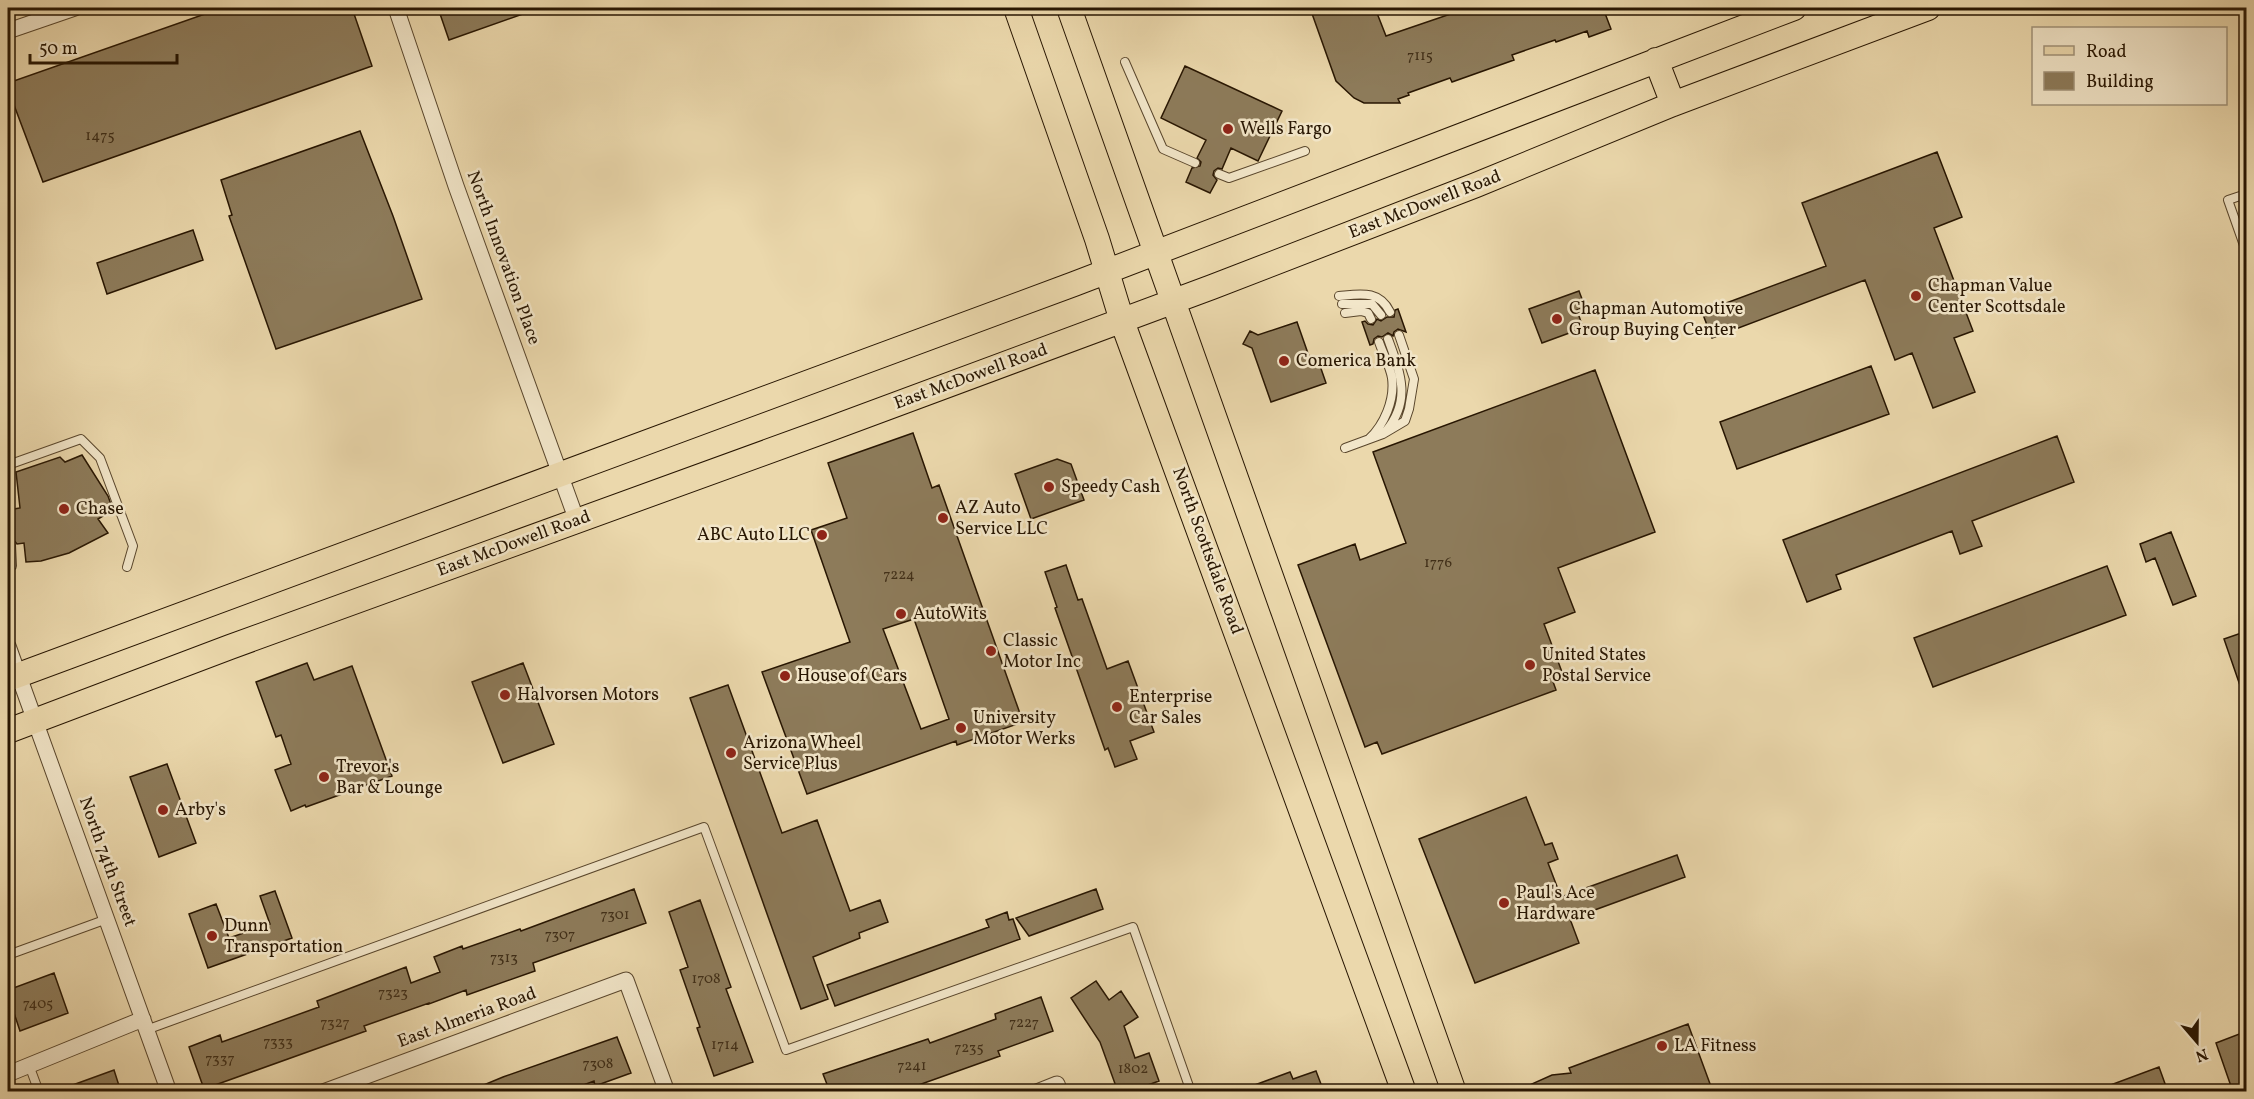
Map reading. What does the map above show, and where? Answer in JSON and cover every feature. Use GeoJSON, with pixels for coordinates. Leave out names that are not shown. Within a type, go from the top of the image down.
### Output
{"type":"FeatureCollection","features":[{"type":"Feature","properties":{"kind":"main road","name":"North Scottsdale Road"},"geometry":{"type":"LineString","coordinates":[[1016,8],[1122,321],[1404,1092]]}},
{"type":"Feature","properties":{"kind":"main road"},"geometry":{"type":"LineString","coordinates":[[1069,8],[1454,1092]]}},
{"type":"Feature","properties":{"kind":"main road"},"geometry":{"type":"LineString","coordinates":[[13,677],[1106,271],[1794,8]]}},
{"type":"Feature","properties":{"kind":"main road","name":"East McDowell Road"},"geometry":{"type":"LineString","coordinates":[[8,731],[230,647],[1173,302],[1476,185],[1673,105],[1928,8]]}},
{"type":"Feature","properties":{"kind":"main road"},"geometry":{"type":"LineString","coordinates":[[1656,60],[1673,105]]}},
{"type":"Feature","properties":{"kind":"street"},"geometry":{"type":"LineString","coordinates":[[8,31],[75,8]]}},
{"type":"Feature","properties":{"kind":"street","name":"North Innovation Place"},"geometry":{"type":"LineString","coordinates":[[396,8],[456,186],[577,521]]}},
{"type":"Feature","properties":{"kind":"street","name":"North 74th Street"},"geometry":{"type":"LineString","coordinates":[[8,646],[13,677],[35,721],[169,1092]]}},
{"type":"Feature","properties":{"kind":"street","name":"East Almeria Road"},"geometry":{"type":"LineString","coordinates":[[323,1092],[626,980],[668,1092]]}},
{"type":"Feature","properties":{"kind":"street"},"geometry":{"type":"LineString","coordinates":[[8,1074],[145,1024]]}},
{"type":"Feature","properties":{"kind":"street"},"geometry":{"type":"LineString","coordinates":[[1037,1092],[1059,1088]]}},
{"type":"Feature","properties":{"kind":"lane"},"geometry":{"type":"LineString","coordinates":[[1125,62],[1163,149],[1195,163]]}},
{"type":"Feature","properties":{"kind":"lane"},"geometry":{"type":"LineString","coordinates":[[1220,174],[1229,178],[1305,151]]}},
{"type":"Feature","properties":{"kind":"lane"},"geometry":{"type":"LineString","coordinates":[[2247,194],[2229,200],[2247,250]]}},
{"type":"Feature","properties":{"kind":"lane"},"geometry":{"type":"LineString","coordinates":[[1339,296],[1355,294],[1380,297],[1390,312]]}},
{"type":"Feature","properties":{"kind":"lane"},"geometry":{"type":"LineString","coordinates":[[1342,304],[1372,304],[1381,315]]}},
{"type":"Feature","properties":{"kind":"lane"},"geometry":{"type":"LineString","coordinates":[[1345,313],[1361,311],[1368,313],[1371,319]]}},
{"type":"Feature","properties":{"kind":"lane"},"geometry":{"type":"LineString","coordinates":[[1345,448],[1383,434],[1405,421],[1414,379],[1399,335]]}},
{"type":"Feature","properties":{"kind":"lane"},"geometry":{"type":"LineString","coordinates":[[1383,434],[1393,423],[1402,393],[1401,375],[1388,339]]}},
{"type":"Feature","properties":{"kind":"lane"},"geometry":{"type":"LineString","coordinates":[[1367,440],[1383,420],[1391,397],[1392,378],[1379,342]]}},
{"type":"Feature","properties":{"kind":"lane"},"geometry":{"type":"LineString","coordinates":[[8,465],[81,439],[100,458],[134,546],[127,567]]}},
{"type":"Feature","properties":{"kind":"lane"},"geometry":{"type":"LineString","coordinates":[[8,568],[12,566],[10,545]]}},
{"type":"Feature","properties":{"kind":"lane"},"geometry":{"type":"LineString","coordinates":[[145,1024],[704,827],[786,1050],[1133,927],[1191,1092]]}},
{"type":"Feature","properties":{"kind":"lane"},"geometry":{"type":"LineString","coordinates":[[8,955],[107,919]]}},
{"type":"Feature","properties":{"kind":"lane"},"geometry":{"type":"LineString","coordinates":[[29,1065],[39,1092]]}},
{"type":"Feature","properties":{"kind":"building"},"geometry":{"type":"Polygon","coordinates":[[[222,8],[352,8],[372,66],[43,182],[8,89],[8,83],[222,8]]]}},
{"type":"Feature","properties":{"kind":"building"},"geometry":{"type":"Polygon","coordinates":[[[438,8],[533,8],[534,10],[449,40],[438,8]]]}},
{"type":"Feature","properties":{"kind":"building"},"geometry":{"type":"Polygon","coordinates":[[[1310,8],[1375,8],[1386,36],[1468,8],[1603,8],[1611,29],[1589,37],[1587,31],[1512,55],[1514,60],[1452,82],[1450,78],[1408,93],[1409,95],[1398,99],[1400,103],[1364,103],[1354,98],[1336,81],[1310,8]]]}},
{"type":"Feature","properties":{"kind":"building","name":"Wells Fargo"},"geometry":{"type":"Polygon","coordinates":[[[1185,66],[1282,111],[1258,161],[1231,148],[1222,169],[1218,168],[1214,171],[1213,175],[1217,180],[1210,193],[1186,182],[1192,168],[1200,166],[1201,162],[1197,158],[1206,140],[1161,118],[1185,66]]]}},
{"type":"Feature","properties":{"kind":"building"},"geometry":{"type":"Polygon","coordinates":[[[360,131],[422,299],[276,349],[229,216],[232,215],[221,180],[360,131]]]}},
{"type":"Feature","properties":{"kind":"building","name":"Chapman Value Center Scottsdale"},"geometry":{"type":"Polygon","coordinates":[[[1937,152],[1962,217],[1934,228],[1973,331],[1954,338],[1975,392],[1933,408],[1912,353],[1895,360],[1865,280],[1712,338],[1702,312],[1826,266],[1802,203],[1937,152]]]}},
{"type":"Feature","properties":{"kind":"building"},"geometry":{"type":"Polygon","coordinates":[[[193,230],[203,260],[107,294],[97,263],[193,230]]]}},
{"type":"Feature","properties":{"kind":"building","name":"Chapman Automotive Group Buying Center"},"geometry":{"type":"Polygon","coordinates":[[[1579,291],[1585,307],[1577,310],[1583,328],[1542,343],[1529,309],[1579,291]]]}},
{"type":"Feature","properties":{"kind":"building","name":"Comerica Bank"},"geometry":{"type":"Polygon","coordinates":[[[1398,309],[1406,332],[1398,329],[1393,336],[1388,333],[1382,337],[1378,336],[1370,345],[1362,322],[1373,325],[1377,319],[1381,321],[1387,317],[1394,317],[1395,310],[1398,309]]]}},
{"type":"Feature","properties":{"kind":"building","name":"Comerica Bank"},"geometry":{"type":"Polygon","coordinates":[[[1297,322],[1311,362],[1318,360],[1326,383],[1271,402],[1252,348],[1243,344],[1250,331],[1258,335],[1297,322]]]}},
{"type":"Feature","properties":{"kind":"building"},"geometry":{"type":"Polygon","coordinates":[[[1871,366],[1889,414],[1737,469],[1720,422],[1871,366]]]}},
{"type":"Feature","properties":{"kind":"building"},"geometry":{"type":"Polygon","coordinates":[[[1595,370],[1655,532],[1558,568],[1575,612],[1544,624],[1562,672],[1551,676],[1556,690],[1382,754],[1377,742],[1365,747],[1298,565],[1355,544],[1360,560],[1406,543],[1373,452],[1595,370]]]}},
{"type":"Feature","properties":{"kind":"building"},"geometry":{"type":"Polygon","coordinates":[[[913,433],[932,488],[939,485],[1023,722],[957,745],[956,741],[807,794],[762,672],[850,642],[811,530],[847,518],[828,463],[913,433]],[[914,619],[883,629],[921,729],[949,719],[914,619]]]}},
{"type":"Feature","properties":{"kind":"building"},"geometry":{"type":"Polygon","coordinates":[[[2057,436],[2074,482],[1972,521],[1982,546],[1960,554],[1952,531],[1836,575],[1841,589],[1807,602],[1783,540],[2057,436]]]}},
{"type":"Feature","properties":{"kind":"building","name":"Chase"},"geometry":{"type":"Polygon","coordinates":[[[82,455],[108,496],[113,510],[98,519],[108,533],[69,553],[41,561],[26,562],[24,543],[17,544],[13,539],[8,540],[8,516],[13,513],[14,509],[20,508],[16,472],[60,457],[65,462],[82,455]]]}},
{"type":"Feature","properties":{"kind":"building","name":"Speedy Cash"},"geometry":{"type":"Polygon","coordinates":[[[1057,459],[1071,464],[1084,500],[1031,519],[1015,474],[1057,459]]]}},
{"type":"Feature","properties":{"kind":"building"},"geometry":{"type":"Polygon","coordinates":[[[2171,532],[2196,596],[2173,605],[2155,558],[2146,562],[2140,544],[2171,532]]]}},
{"type":"Feature","properties":{"kind":"building"},"geometry":{"type":"Polygon","coordinates":[[[1066,565],[1078,600],[1082,599],[1107,669],[1128,661],[1154,732],[1130,741],[1137,759],[1115,767],[1108,748],[1105,750],[1055,608],[1057,607],[1045,572],[1066,565]]]}},
{"type":"Feature","properties":{"kind":"building"},"geometry":{"type":"Polygon","coordinates":[[[2107,566],[2126,615],[1933,687],[1914,638],[2107,566]]]}},
{"type":"Feature","properties":{"kind":"building"},"geometry":{"type":"Polygon","coordinates":[[[2247,631],[2247,696],[2244,697],[2224,639],[2247,631]]]}},
{"type":"Feature","properties":{"kind":"building"},"geometry":{"type":"Polygon","coordinates":[[[307,663],[314,680],[352,666],[392,776],[291,811],[275,770],[291,764],[281,735],[276,737],[256,682],[307,663]]]}},
{"type":"Feature","properties":{"kind":"building"},"geometry":{"type":"Polygon","coordinates":[[[523,663],[554,744],[503,763],[472,682],[523,663]]]}},
{"type":"Feature","properties":{"kind":"building"},"geometry":{"type":"Polygon","coordinates":[[[728,685],[782,833],[817,820],[850,911],[880,900],[888,922],[859,933],[860,938],[813,957],[828,999],[801,1009],[690,698],[728,685]]]}},
{"type":"Feature","properties":{"kind":"building","name":"Arby's"},"geometry":{"type":"Polygon","coordinates":[[[167,764],[196,843],[159,857],[130,777],[167,764]]]}},
{"type":"Feature","properties":{"kind":"building","name":"Paul's Ace Hardware"},"geometry":{"type":"Polygon","coordinates":[[[1526,797],[1545,845],[1552,843],[1558,859],[1548,863],[1561,897],[1677,855],[1685,877],[1570,919],[1579,943],[1475,983],[1419,839],[1526,797]]]}},
{"type":"Feature","properties":{"kind":"building"},"geometry":{"type":"Polygon","coordinates":[[[634,889],[646,923],[533,963],[535,971],[467,995],[466,990],[364,1026],[366,1031],[204,1089],[189,1047],[220,1035],[222,1042],[319,1007],[317,1001],[406,967],[411,983],[440,972],[434,957],[462,946],[463,949],[520,929],[521,931],[634,889]]]}},
{"type":"Feature","properties":{"kind":"building"},"geometry":{"type":"Polygon","coordinates":[[[1096,889],[1103,909],[1029,936],[1016,918],[1096,889]]]}},
{"type":"Feature","properties":{"kind":"building","name":"Dunn Transportation"},"geometry":{"type":"Polygon","coordinates":[[[275,891],[292,938],[208,968],[189,914],[216,904],[229,938],[270,924],[260,896],[275,891]]]}},
{"type":"Feature","properties":{"kind":"building"},"geometry":{"type":"Polygon","coordinates":[[[700,900],[731,987],[726,989],[753,1062],[714,1076],[680,970],[688,967],[669,912],[700,900]]]}},
{"type":"Feature","properties":{"kind":"building"},"geometry":{"type":"Polygon","coordinates":[[[1007,912],[1009,920],[1013,919],[1020,939],[835,1006],[827,985],[989,927],[986,920],[1007,912]]]}},
{"type":"Feature","properties":{"kind":"building"},"geometry":{"type":"Polygon","coordinates":[[[54,973],[68,1013],[20,1031],[8,990],[54,973]]]}},
{"type":"Feature","properties":{"kind":"building"},"geometry":{"type":"Polygon","coordinates":[[[1096,981],[1109,1000],[1121,991],[1138,1017],[1124,1026],[1135,1058],[1149,1053],[1159,1081],[1148,1085],[1151,1092],[1118,1092],[1100,1042],[1071,998],[1096,981]]]}},
{"type":"Feature","properties":{"kind":"building"},"geometry":{"type":"Polygon","coordinates":[[[1041,997],[1053,1031],[998,1051],[1000,1056],[899,1092],[830,1092],[823,1074],[928,1039],[930,1043],[996,1019],[995,1014],[1041,997]]]}},
{"type":"Feature","properties":{"kind":"building","name":"LA Fitness"},"geometry":{"type":"Polygon","coordinates":[[[1688,1024],[1713,1092],[1514,1092],[1552,1075],[1571,1073],[1569,1068],[1688,1024]]]}},
{"type":"Feature","properties":{"kind":"building"},"geometry":{"type":"Polygon","coordinates":[[[2247,1031],[2247,1092],[2233,1092],[2216,1043],[2247,1031]]]}},
{"type":"Feature","properties":{"kind":"building"},"geometry":{"type":"Polygon","coordinates":[[[617,1037],[631,1073],[595,1086],[594,1081],[565,1092],[474,1092],[474,1089],[503,1077],[617,1037]]]}},
{"type":"Feature","properties":{"kind":"building"},"geometry":{"type":"Polygon","coordinates":[[[2159,1067],[2168,1092],[2097,1092],[2097,1090],[2159,1067]]]}},
{"type":"Feature","properties":{"kind":"building"},"geometry":{"type":"Polygon","coordinates":[[[114,1070],[121,1092],[60,1092],[59,1090],[114,1070]]]}},
{"type":"Feature","properties":{"kind":"building"},"geometry":{"type":"Polygon","coordinates":[[[1316,1071],[1324,1092],[1241,1092],[1241,1090],[1290,1072],[1293,1079],[1316,1071]]]}},
{"type":"Feature","properties":{"kind":"place","name":"Wells Fargo"},"geometry":{"type":"Point","coordinates":[1228,129]}},
{"type":"Feature","properties":{"kind":"place","name":"Chapman Value Center Scottsdale"},"geometry":{"type":"Point","coordinates":[1916,296]}},
{"type":"Feature","properties":{"kind":"place","name":"Chapman Automotive Group Buying Center"},"geometry":{"type":"Point","coordinates":[1557,319]}},
{"type":"Feature","properties":{"kind":"place","name":"Comerica Bank"},"geometry":{"type":"Point","coordinates":[1284,361]}},
{"type":"Feature","properties":{"kind":"place","name":"Speedy Cash"},"geometry":{"type":"Point","coordinates":[1049,487]}},
{"type":"Feature","properties":{"kind":"place","name":"Chase"},"geometry":{"type":"Point","coordinates":[64,509]}},
{"type":"Feature","properties":{"kind":"place","name":"AZ Auto Service LLC"},"geometry":{"type":"Point","coordinates":[943,518]}},
{"type":"Feature","properties":{"kind":"place","name":"ABC Auto LLC"},"geometry":{"type":"Point","coordinates":[822,535]}},
{"type":"Feature","properties":{"kind":"place","name":"AutoWits"},"geometry":{"type":"Point","coordinates":[901,614]}},
{"type":"Feature","properties":{"kind":"place","name":"Classic Motor Inc"},"geometry":{"type":"Point","coordinates":[991,651]}},
{"type":"Feature","properties":{"kind":"place","name":"United States Postal Service"},"geometry":{"type":"Point","coordinates":[1530,665]}},
{"type":"Feature","properties":{"kind":"place","name":"House of Cars"},"geometry":{"type":"Point","coordinates":[785,676]}},
{"type":"Feature","properties":{"kind":"place","name":"Halvorsen Motors"},"geometry":{"type":"Point","coordinates":[505,695]}},
{"type":"Feature","properties":{"kind":"place","name":"Enterprise Car Sales"},"geometry":{"type":"Point","coordinates":[1117,707]}},
{"type":"Feature","properties":{"kind":"place","name":"University Motor Werks"},"geometry":{"type":"Point","coordinates":[961,728]}},
{"type":"Feature","properties":{"kind":"place","name":"Arizona Wheel Service Plus"},"geometry":{"type":"Point","coordinates":[731,753]}},
{"type":"Feature","properties":{"kind":"place","name":"Trevor's Bar & Lounge"},"geometry":{"type":"Point","coordinates":[324,777]}},
{"type":"Feature","properties":{"kind":"place","name":"Arby's"},"geometry":{"type":"Point","coordinates":[163,810]}},
{"type":"Feature","properties":{"kind":"place","name":"Paul's Ace Hardware"},"geometry":{"type":"Point","coordinates":[1504,903]}},
{"type":"Feature","properties":{"kind":"place","name":"Dunn Transportation"},"geometry":{"type":"Point","coordinates":[212,936]}},
{"type":"Feature","properties":{"kind":"place","name":"LA Fitness"},"geometry":{"type":"Point","coordinates":[1662,1046]}}]}
